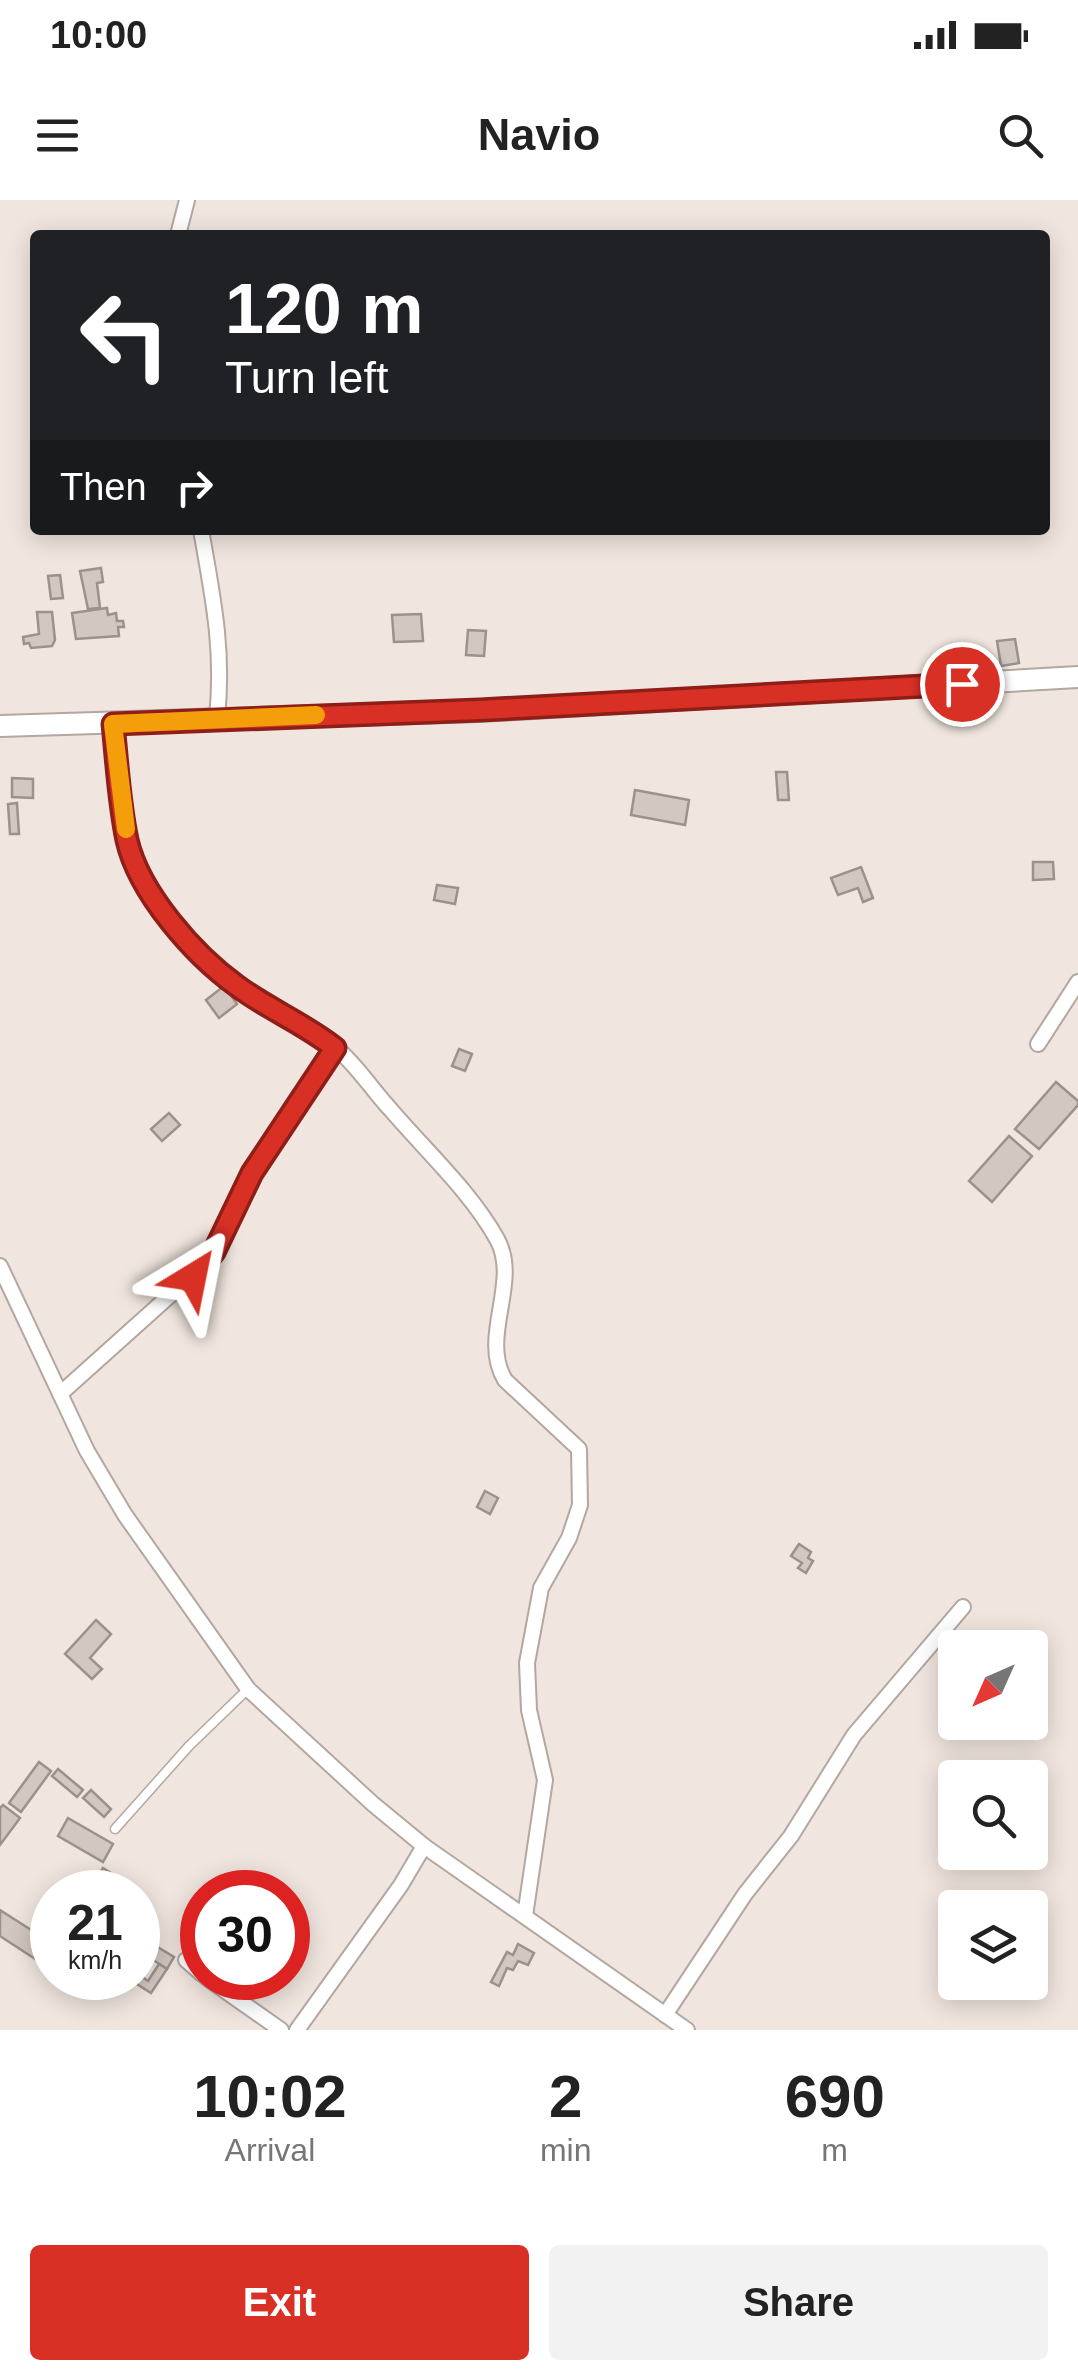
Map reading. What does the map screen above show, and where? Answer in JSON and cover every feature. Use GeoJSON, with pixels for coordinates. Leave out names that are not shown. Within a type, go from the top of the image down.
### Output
{"type":"FeatureCollection","features":[{"type":"Feature","properties":{"kind":"main road"},"geometry":{"type":"LineString","coordinates":[[0,726],[480,710],[1078,678]]}},
{"type":"Feature","properties":{"kind":"street"},"geometry":{"type":"LineString","coordinates":[[179,230],[187,200]]}},
{"type":"Feature","properties":{"kind":"street"},"geometry":{"type":"LineString","coordinates":[[203,535],[222,672],[217,718]]}},
{"type":"Feature","properties":{"kind":"street"},"geometry":{"type":"LineString","coordinates":[[113,724],[128,842],[137,866],[170,921],[238,988],[289,1015],[351,1061],[476,1208],[504,1256],[496,1347],[500,1371],[505,1380],[574,1442],[581,1455],[580,1505],[569,1538],[541,1588],[527,1662],[529,1710],[545,1780],[525,1916]]}},
{"type":"Feature","properties":{"kind":"street"},"geometry":{"type":"LineString","coordinates":[[1038,1044],[1078,982]]}},
{"type":"Feature","properties":{"kind":"street"},"geometry":{"type":"LineString","coordinates":[[60,1394],[193,1277],[214,1252],[252,1173],[335,1048]]}},
{"type":"Feature","properties":{"kind":"street"},"geometry":{"type":"LineString","coordinates":[[0,1266],[87,1451],[125,1515],[248,1689],[424,1846],[687,2030]]}},
{"type":"Feature","properties":{"kind":"street"},"geometry":{"type":"LineString","coordinates":[[664,2015],[745,1894],[791,1836],[854,1735],[963,1608]]}},
{"type":"Feature","properties":{"kind":"street"},"geometry":{"type":"LineString","coordinates":[[299,2029],[401,1885],[424,1846]]}},
{"type":"Feature","properties":{"kind":"street"},"geometry":{"type":"LineString","coordinates":[[239,2000],[281,2030]]}},
{"type":"Feature","properties":{"kind":"lane"},"geometry":{"type":"LineString","coordinates":[[115,1829],[189,1746],[248,1689]]}},
{"type":"Feature","properties":{"kind":"building"},"geometry":{"type":"Polygon","coordinates":[[[101,568],[103,582],[97,583],[100,608],[88,609],[80,571],[101,568]]]}},
{"type":"Feature","properties":{"kind":"building"},"geometry":{"type":"Polygon","coordinates":[[[60,575],[63,598],[51,599],[48,576],[60,575]]]}},
{"type":"Feature","properties":{"kind":"building"},"geometry":{"type":"Polygon","coordinates":[[[107,608],[108,615],[116,613],[117,621],[123,621],[124,627],[118,627],[119,636],[76,639],[72,613],[107,608]]]}},
{"type":"Feature","properties":{"kind":"building"},"geometry":{"type":"Polygon","coordinates":[[[37,612],[52,612],[52,646],[31,648],[29,643],[24,644],[23,637],[39,634],[37,612]]]}},
{"type":"Feature","properties":{"kind":"building"},"geometry":{"type":"Polygon","coordinates":[[[421,614],[423,641],[394,642],[392,615],[421,614]]]}},
{"type":"Feature","properties":{"kind":"building"},"geometry":{"type":"Polygon","coordinates":[[[468,630],[486,631],[484,656],[466,655],[468,630]]]}},
{"type":"Feature","properties":{"kind":"building"},"geometry":{"type":"Polygon","coordinates":[[[1015,639],[1019,663],[1001,666],[997,641],[1015,639]]]}},
{"type":"Feature","properties":{"kind":"building"},"geometry":{"type":"Polygon","coordinates":[[[776,772],[787,772],[789,800],[778,800],[776,772]]]}},
{"type":"Feature","properties":{"kind":"building"},"geometry":{"type":"Polygon","coordinates":[[[12,778],[33,779],[33,798],[12,797],[12,778]]]}},
{"type":"Feature","properties":{"kind":"building"},"geometry":{"type":"Polygon","coordinates":[[[635,790],[689,800],[685,825],[631,815],[635,790]]]}},
{"type":"Feature","properties":{"kind":"building"},"geometry":{"type":"Polygon","coordinates":[[[17,803],[19,834],[10,834],[8,804],[17,803]]]}},
{"type":"Feature","properties":{"kind":"building"},"geometry":{"type":"Polygon","coordinates":[[[1033,862],[1053,862],[1054,879],[1033,880],[1033,862]]]}},
{"type":"Feature","properties":{"kind":"building"},"geometry":{"type":"Polygon","coordinates":[[[861,867],[873,898],[863,902],[858,888],[838,895],[831,878],[861,867]]]}},
{"type":"Feature","properties":{"kind":"building"},"geometry":{"type":"Polygon","coordinates":[[[437,885],[458,888],[455,904],[434,900],[437,885]]]}},
{"type":"Feature","properties":{"kind":"building"},"geometry":{"type":"Polygon","coordinates":[[[224,986],[237,1004],[219,1018],[206,1000],[224,986]]]}},
{"type":"Feature","properties":{"kind":"building"},"geometry":{"type":"Polygon","coordinates":[[[459,1049],[472,1054],[465,1071],[452,1066],[459,1049]]]}},
{"type":"Feature","properties":{"kind":"building"},"geometry":{"type":"Polygon","coordinates":[[[1056,1082],[1078,1105],[1039,1149],[1015,1129],[1056,1082]]]}},
{"type":"Feature","properties":{"kind":"building"},"geometry":{"type":"Polygon","coordinates":[[[169,1113],[180,1125],[162,1141],[151,1129],[169,1113]]]}},
{"type":"Feature","properties":{"kind":"building"},"geometry":{"type":"Polygon","coordinates":[[[1009,1136],[1032,1156],[992,1202],[969,1181],[1009,1136]]]}},
{"type":"Feature","properties":{"kind":"building"},"geometry":{"type":"Polygon","coordinates":[[[485,1491],[498,1498],[490,1514],[477,1507],[485,1491]]]}},
{"type":"Feature","properties":{"kind":"building"},"geometry":{"type":"Polygon","coordinates":[[[799,1544],[811,1552],[808,1558],[813,1561],[806,1573],[798,1568],[802,1563],[791,1556],[799,1544]]]}},
{"type":"Feature","properties":{"kind":"building"},"geometry":{"type":"Polygon","coordinates":[[[96,1620],[111,1634],[90,1658],[102,1669],[92,1679],[65,1654],[96,1620]]]}},
{"type":"Feature","properties":{"kind":"building"},"geometry":{"type":"Polygon","coordinates":[[[39,1762],[51,1771],[21,1812],[9,1803],[39,1762]]]}},
{"type":"Feature","properties":{"kind":"building"},"geometry":{"type":"Polygon","coordinates":[[[58,1769],[83,1790],[77,1797],[52,1776],[58,1769]]]}},
{"type":"Feature","properties":{"kind":"building"},"geometry":{"type":"Polygon","coordinates":[[[91,1790],[111,1809],[104,1817],[83,1798],[91,1790]]]}},
{"type":"Feature","properties":{"kind":"building"},"geometry":{"type":"Polygon","coordinates":[[[3,1805],[20,1818],[0,1845],[0,1808],[3,1805]]]}},
{"type":"Feature","properties":{"kind":"building"},"geometry":{"type":"Polygon","coordinates":[[[68,1818],[113,1844],[103,1862],[58,1836],[68,1818]]]}},
{"type":"Feature","properties":{"kind":"building"},"geometry":{"type":"Polygon","coordinates":[[[0,1910],[30,1929],[30,1956],[0,1936],[0,1910]]]}},
{"type":"Feature","properties":{"kind":"building"},"geometry":{"type":"Polygon","coordinates":[[[518,1944],[534,1953],[528,1965],[518,1961],[513,1970],[507,1968],[499,1986],[491,1982],[507,1952],[513,1955],[518,1944]]]}},
{"type":"Feature","properties":{"kind":"building"},"geometry":{"type":"Polygon","coordinates":[[[160,1948],[174,1957],[167,1969],[160,1964],[160,1948]]]}},
{"type":"Feature","properties":{"kind":"slow traffic"},"geometry":{"type":"LineString","coordinates":[[126,829],[113,724],[316,715]]}},
{"type":"Feature","properties":{"kind":"route"},"geometry":{"type":"LineString","coordinates":[[193,1277],[214,1252],[228,1217],[286,1118],[335,1048],[289,1015],[238,988],[170,921],[137,866],[128,842],[113,724],[480,710],[962,684]]}}]}
